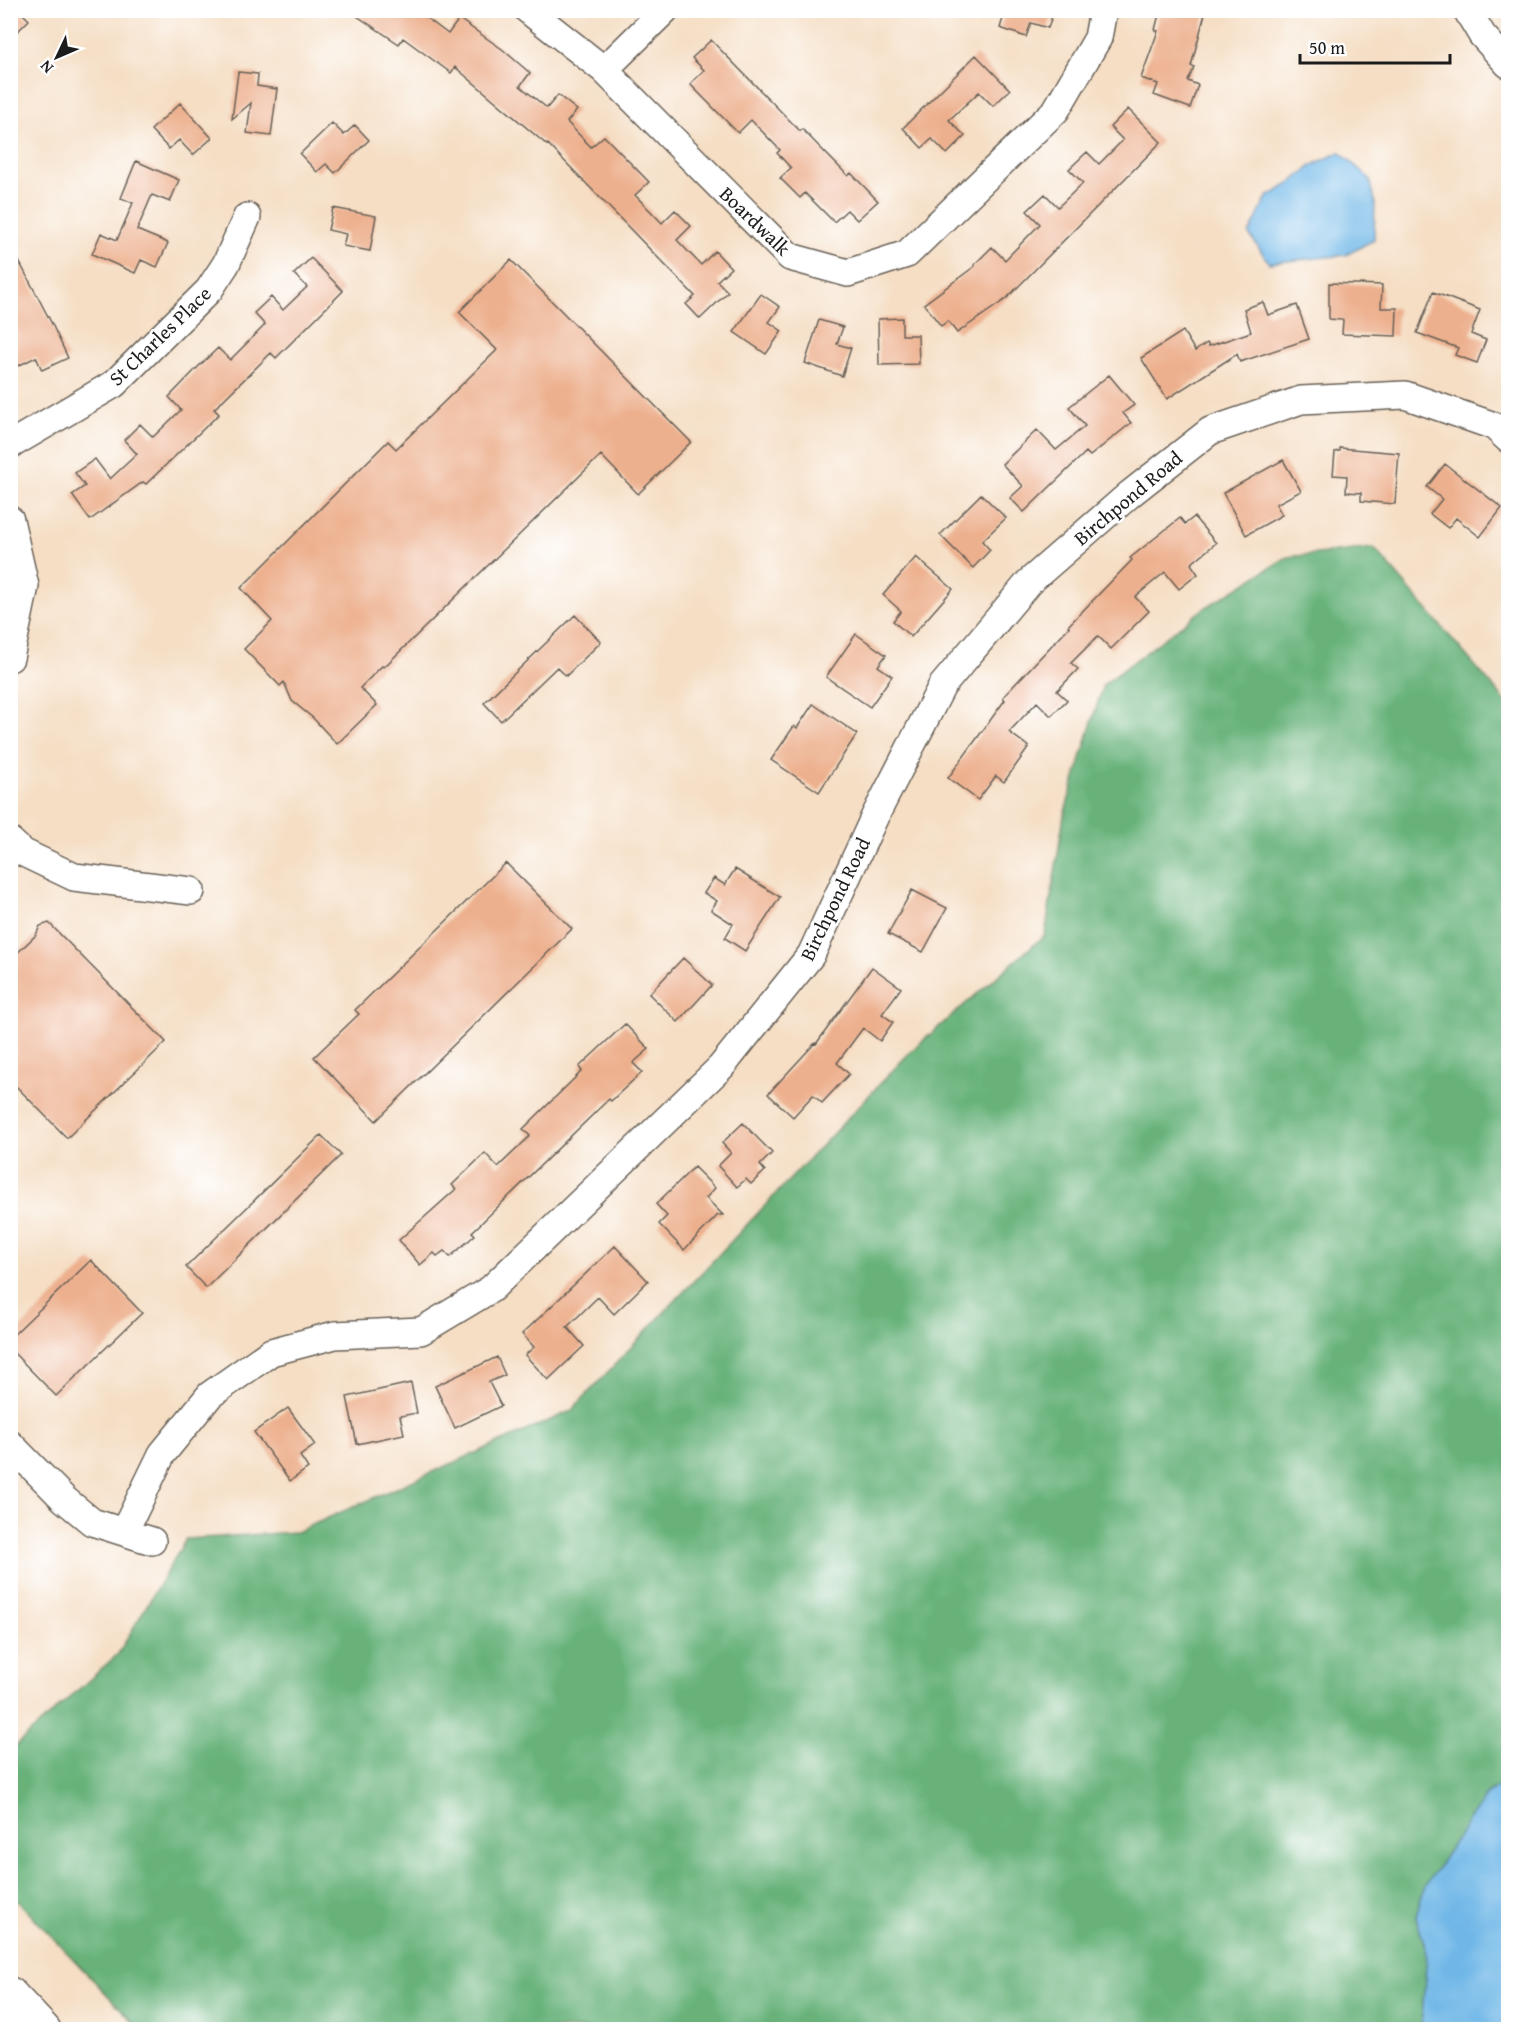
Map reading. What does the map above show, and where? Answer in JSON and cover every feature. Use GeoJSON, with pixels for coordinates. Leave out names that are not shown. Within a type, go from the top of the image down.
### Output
{"type":"FeatureCollection","features":[{"type":"Feature","properties":{"kind":"main road"},"geometry":{"type":"LineString","coordinates":[[10,1994],[44,2030]]}},
{"type":"Feature","properties":{"kind":"street","name":"Boardwalk"},"geometry":{"type":"LineString","coordinates":[[528,10],[604,70],[789,257],[849,273],[907,254],[1056,110],[1098,38],[1103,10]]}},
{"type":"Feature","properties":{"kind":"street"},"geometry":{"type":"LineString","coordinates":[[604,70],[665,10]]}},
{"type":"Feature","properties":{"kind":"street"},"geometry":{"type":"LineString","coordinates":[[1467,10],[1482,35],[1509,64]]}},
{"type":"Feature","properties":{"kind":"street","name":"St Charles Place"},"geometry":{"type":"LineString","coordinates":[[10,445],[114,384],[209,290],[226,264],[247,217]]}},
{"type":"Feature","properties":{"kind":"street","name":"Birchpond Road"},"geometry":{"type":"LineString","coordinates":[[124,1532],[162,1454],[210,1395],[271,1352],[335,1335],[421,1331],[491,1289],[721,1067],[811,955],[875,816],[942,686],[1029,582],[1130,494],[1210,431],[1300,400],[1405,395],[1494,426],[1509,439]]}},
{"type":"Feature","properties":{"kind":"street"},"geometry":{"type":"LineString","coordinates":[[10,520],[25,586],[10,658]]}},
{"type":"Feature","properties":{"kind":"street"},"geometry":{"type":"LineString","coordinates":[[10,841],[22,852],[74,877],[191,891]]}},
{"type":"Feature","properties":{"kind":"street"},"geometry":{"type":"LineString","coordinates":[[10,1444],[64,1499],[92,1522],[152,1541]]}},
{"type":"Feature","properties":{"kind":"green space"},"geometry":{"type":"Polygon","coordinates":[[[1374,548],[1508,704],[1508,1780],[1486,1795],[1424,1888],[1416,1917],[1427,1953],[1421,2029],[140,2029],[11,1894],[10,1751],[118,1654],[186,1539],[296,1532],[571,1411],[911,1051],[1045,935],[1064,815],[1103,685],[1203,609],[1287,557],[1374,548]]]}},
{"type":"Feature","properties":{"kind":"water"},"geometry":{"type":"Polygon","coordinates":[[[1340,152],[1370,179],[1375,201],[1374,240],[1346,255],[1269,263],[1249,234],[1267,197],[1291,183],[1311,166],[1340,152]]]}},
{"type":"Feature","properties":{"kind":"water"},"geometry":{"type":"Polygon","coordinates":[[[1508,1780],[1508,2029],[1421,2029],[1427,1953],[1416,1917],[1424,1888],[1486,1795],[1508,1780]]]}},
{"type":"Feature","properties":{"kind":"building"},"geometry":{"type":"Polygon","coordinates":[[[10,10],[19,10],[29,20],[10,39],[10,10]]]}},
{"type":"Feature","properties":{"kind":"building"},"geometry":{"type":"Polygon","coordinates":[[[348,10],[416,10],[448,34],[459,19],[502,49],[530,73],[520,86],[547,108],[558,95],[577,110],[567,122],[591,147],[604,136],[649,182],[635,195],[662,223],[675,210],[691,226],[677,240],[701,265],[715,251],[731,268],[717,281],[728,292],[700,319],[686,304],[695,296],[548,144],[455,67],[451,73],[403,38],[399,44],[348,10]]]}},
{"type":"Feature","properties":{"kind":"building"},"geometry":{"type":"Polygon","coordinates":[[[1004,10],[1054,10],[1048,28],[1031,23],[1026,37],[1000,28],[1004,10]]]}},
{"type":"Feature","properties":{"kind":"building"},"geometry":{"type":"Polygon","coordinates":[[[1160,10],[1206,10],[1191,66],[1194,67],[1188,81],[1198,85],[1190,108],[1154,95],[1158,84],[1141,78],[1158,31],[1155,30],[1160,10]]]}},
{"type":"Feature","properties":{"kind":"building"},"geometry":{"type":"Polygon","coordinates":[[[711,40],[800,131],[802,129],[848,176],[851,173],[878,201],[857,220],[847,210],[834,222],[805,193],[800,198],[780,178],[791,168],[777,153],[780,150],[751,120],[738,133],[690,84],[704,70],[692,58],[711,40]]]}},
{"type":"Feature","properties":{"kind":"building"},"geometry":{"type":"Polygon","coordinates":[[[976,55],[1010,90],[993,106],[979,92],[949,120],[965,136],[947,154],[932,139],[922,148],[903,128],[976,55]]]}},
{"type":"Feature","properties":{"kind":"building"},"geometry":{"type":"Polygon","coordinates":[[[238,72],[258,74],[257,86],[277,89],[271,136],[247,133],[251,103],[232,119],[238,72]]]}},
{"type":"Feature","properties":{"kind":"building"},"geometry":{"type":"Polygon","coordinates":[[[180,103],[212,138],[193,155],[179,140],[169,149],[151,130],[180,103]]]}},
{"type":"Feature","properties":{"kind":"building"},"geometry":{"type":"Polygon","coordinates":[[[1128,109],[1161,142],[1006,299],[957,333],[948,321],[941,326],[924,304],[975,266],[992,247],[1005,260],[1040,224],[1027,211],[1045,194],[1058,207],[1083,183],[1069,169],[1087,152],[1099,164],[1123,140],[1110,127],[1128,109]]]}},
{"type":"Feature","properties":{"kind":"building"},"geometry":{"type":"Polygon","coordinates":[[[332,123],[344,135],[355,125],[369,140],[335,173],[326,164],[317,172],[300,154],[332,123]]]}},
{"type":"Feature","properties":{"kind":"building"},"geometry":{"type":"Polygon","coordinates":[[[136,161],[179,180],[170,202],[152,195],[137,230],[168,243],[157,267],[141,260],[135,273],[92,254],[101,233],[117,240],[133,203],[121,198],[136,161]]]}},
{"type":"Feature","properties":{"kind":"building"},"geometry":{"type":"Polygon","coordinates":[[[333,208],[376,216],[370,251],[343,246],[346,234],[328,230],[333,208]]]}},
{"type":"Feature","properties":{"kind":"building"},"geometry":{"type":"Polygon","coordinates":[[[10,244],[68,358],[42,370],[36,357],[18,366],[10,348],[10,244]]]}},
{"type":"Feature","properties":{"kind":"building"},"geometry":{"type":"Polygon","coordinates":[[[311,258],[343,291],[276,358],[271,353],[214,409],[219,414],[146,484],[143,482],[90,520],[72,495],[85,486],[75,473],[95,459],[110,479],[137,454],[124,440],[140,424],[153,437],[181,410],[169,397],[198,367],[218,348],[230,360],[265,325],[254,313],[271,297],[283,310],[307,287],[294,274],[311,258]]]}},
{"type":"Feature","properties":{"kind":"building"},"geometry":{"type":"Polygon","coordinates":[[[511,260],[691,442],[638,494],[601,455],[360,688],[377,705],[337,744],[313,718],[292,701],[284,682],[280,686],[244,649],[272,621],[241,588],[388,441],[396,449],[497,350],[459,312],[511,260]]]}},
{"type":"Feature","properties":{"kind":"building"},"geometry":{"type":"Polygon","coordinates":[[[1329,283],[1382,285],[1381,308],[1397,308],[1396,336],[1342,334],[1343,320],[1329,319],[1329,283]]]}},
{"type":"Feature","properties":{"kind":"building"},"geometry":{"type":"Polygon","coordinates":[[[1433,292],[1480,310],[1471,334],[1486,340],[1477,363],[1455,355],[1458,348],[1417,333],[1433,292]]]}},
{"type":"Feature","properties":{"kind":"building"},"geometry":{"type":"Polygon","coordinates":[[[761,294],[780,307],[769,322],[782,331],[766,354],[734,332],[761,294]]]}},
{"type":"Feature","properties":{"kind":"building"},"geometry":{"type":"Polygon","coordinates":[[[1263,302],[1268,315],[1297,305],[1309,339],[1240,362],[1237,354],[1167,399],[1141,358],[1183,331],[1195,351],[1207,343],[1209,346],[1251,332],[1244,309],[1263,302]]]}},
{"type":"Feature","properties":{"kind":"building"},"geometry":{"type":"Polygon","coordinates":[[[902,318],[902,335],[918,335],[919,364],[879,365],[878,319],[902,318]]]}},
{"type":"Feature","properties":{"kind":"building"},"geometry":{"type":"Polygon","coordinates":[[[819,320],[843,327],[837,344],[851,348],[842,376],[805,363],[819,320]]]}},
{"type":"Feature","properties":{"kind":"building"},"geometry":{"type":"Polygon","coordinates":[[[1109,375],[1134,405],[1123,413],[1131,423],[1090,456],[1086,452],[1024,512],[1010,498],[1023,486],[1002,464],[1037,430],[1056,450],[1085,426],[1069,407],[1109,375]]]}},
{"type":"Feature","properties":{"kind":"building"},"geometry":{"type":"Polygon","coordinates":[[[1340,448],[1399,453],[1395,504],[1361,501],[1361,493],[1346,492],[1347,476],[1333,475],[1335,452],[1340,451],[1340,448]]]}},
{"type":"Feature","properties":{"kind":"building"},"geometry":{"type":"Polygon","coordinates":[[[1283,460],[1301,491],[1276,504],[1282,515],[1246,535],[1223,493],[1283,460]]]}},
{"type":"Feature","properties":{"kind":"building"},"geometry":{"type":"Polygon","coordinates":[[[1445,464],[1502,508],[1480,537],[1456,518],[1448,528],[1430,514],[1442,499],[1427,487],[1445,464]]]}},
{"type":"Feature","properties":{"kind":"building"},"geometry":{"type":"Polygon","coordinates":[[[981,494],[1006,518],[982,541],[990,550],[973,568],[940,535],[981,494]]]}},
{"type":"Feature","properties":{"kind":"building"},"geometry":{"type":"Polygon","coordinates":[[[1194,517],[1216,543],[1191,564],[1198,574],[1179,589],[1165,572],[1135,597],[1149,611],[1111,649],[1098,636],[1071,663],[1078,669],[1057,691],[1067,700],[1051,716],[1037,702],[1009,732],[1029,747],[1004,782],[996,776],[978,800],[948,778],[1005,700],[1003,697],[1132,560],[1130,558],[1180,518],[1185,524],[1194,517]]]}},
{"type":"Feature","properties":{"kind":"building"},"geometry":{"type":"Polygon","coordinates":[[[916,557],[953,589],[911,637],[893,621],[901,611],[883,595],[916,557]]]}},
{"type":"Feature","properties":{"kind":"building"},"geometry":{"type":"Polygon","coordinates":[[[575,615],[601,642],[566,676],[557,667],[501,721],[484,703],[575,615]]]}},
{"type":"Feature","properties":{"kind":"building"},"geometry":{"type":"Polygon","coordinates":[[[856,634],[886,655],[878,666],[892,676],[870,707],[826,677],[856,634]]]}},
{"type":"Feature","properties":{"kind":"building"},"geometry":{"type":"Polygon","coordinates":[[[813,704],[857,734],[819,792],[771,760],[794,726],[797,728],[813,704]]]}},
{"type":"Feature","properties":{"kind":"building"},"geometry":{"type":"Polygon","coordinates":[[[506,863],[572,929],[376,1121],[314,1057],[359,1014],[355,1010],[506,863]]]}},
{"type":"Feature","properties":{"kind":"building"},"geometry":{"type":"Polygon","coordinates":[[[735,869],[780,897],[745,951],[725,938],[733,924],[711,910],[717,901],[704,893],[714,878],[725,885],[735,869]]]}},
{"type":"Feature","properties":{"kind":"building"},"geometry":{"type":"Polygon","coordinates":[[[912,890],[947,908],[923,952],[888,934],[912,890]]]}},
{"type":"Feature","properties":{"kind":"building"},"geometry":{"type":"Polygon","coordinates":[[[49,923],[166,1042],[67,1138],[10,1080],[10,960],[36,935],[40,926],[49,923]]]}},
{"type":"Feature","properties":{"kind":"building"},"geometry":{"type":"Polygon","coordinates":[[[683,958],[712,985],[678,1022],[649,994],[683,958]]]}},
{"type":"Feature","properties":{"kind":"building"},"geometry":{"type":"Polygon","coordinates":[[[872,967],[901,988],[882,1014],[893,1022],[880,1041],[863,1028],[837,1063],[849,1074],[822,1103],[813,1095],[793,1117],[768,1094],[816,1044],[872,967]]]}},
{"type":"Feature","properties":{"kind":"building"},"geometry":{"type":"Polygon","coordinates":[[[625,1024],[649,1049],[633,1063],[642,1072],[611,1101],[609,1099],[472,1232],[475,1235],[450,1257],[444,1251],[437,1256],[434,1253],[420,1265],[399,1240],[456,1189],[452,1185],[485,1153],[498,1167],[530,1136],[523,1129],[582,1071],[579,1067],[625,1024]]]}},
{"type":"Feature","properties":{"kind":"building"},"geometry":{"type":"Polygon","coordinates":[[[743,1123],[772,1153],[760,1165],[765,1171],[751,1184],[746,1179],[737,1187],[718,1166],[731,1153],[722,1143],[743,1123]]]}},
{"type":"Feature","properties":{"kind":"building"},"geometry":{"type":"Polygon","coordinates":[[[321,1135],[341,1155],[206,1288],[186,1267],[321,1135]]]}},
{"type":"Feature","properties":{"kind":"building"},"geometry":{"type":"Polygon","coordinates":[[[694,1167],[715,1188],[706,1198],[723,1215],[718,1215],[684,1250],[659,1224],[667,1216],[656,1204],[694,1167]]]}},
{"type":"Feature","properties":{"kind":"building"},"geometry":{"type":"Polygon","coordinates":[[[615,1246],[648,1281],[614,1314],[598,1297],[567,1327],[584,1346],[548,1380],[525,1355],[534,1347],[522,1334],[615,1246]]]}},
{"type":"Feature","properties":{"kind":"building"},"geometry":{"type":"Polygon","coordinates":[[[91,1260],[142,1313],[56,1396],[10,1349],[10,1338],[91,1260]]]}},
{"type":"Feature","properties":{"kind":"building"},"geometry":{"type":"Polygon","coordinates":[[[497,1357],[505,1375],[489,1382],[501,1406],[455,1428],[435,1386],[497,1357]]]}},
{"type":"Feature","properties":{"kind":"building"},"geometry":{"type":"Polygon","coordinates":[[[411,1383],[417,1413],[400,1416],[404,1434],[357,1444],[347,1397],[411,1383]]]}},
{"type":"Feature","properties":{"kind":"building"},"geometry":{"type":"Polygon","coordinates":[[[288,1408],[315,1445],[300,1456],[308,1468],[290,1481],[254,1432],[288,1408]]]}}]}
